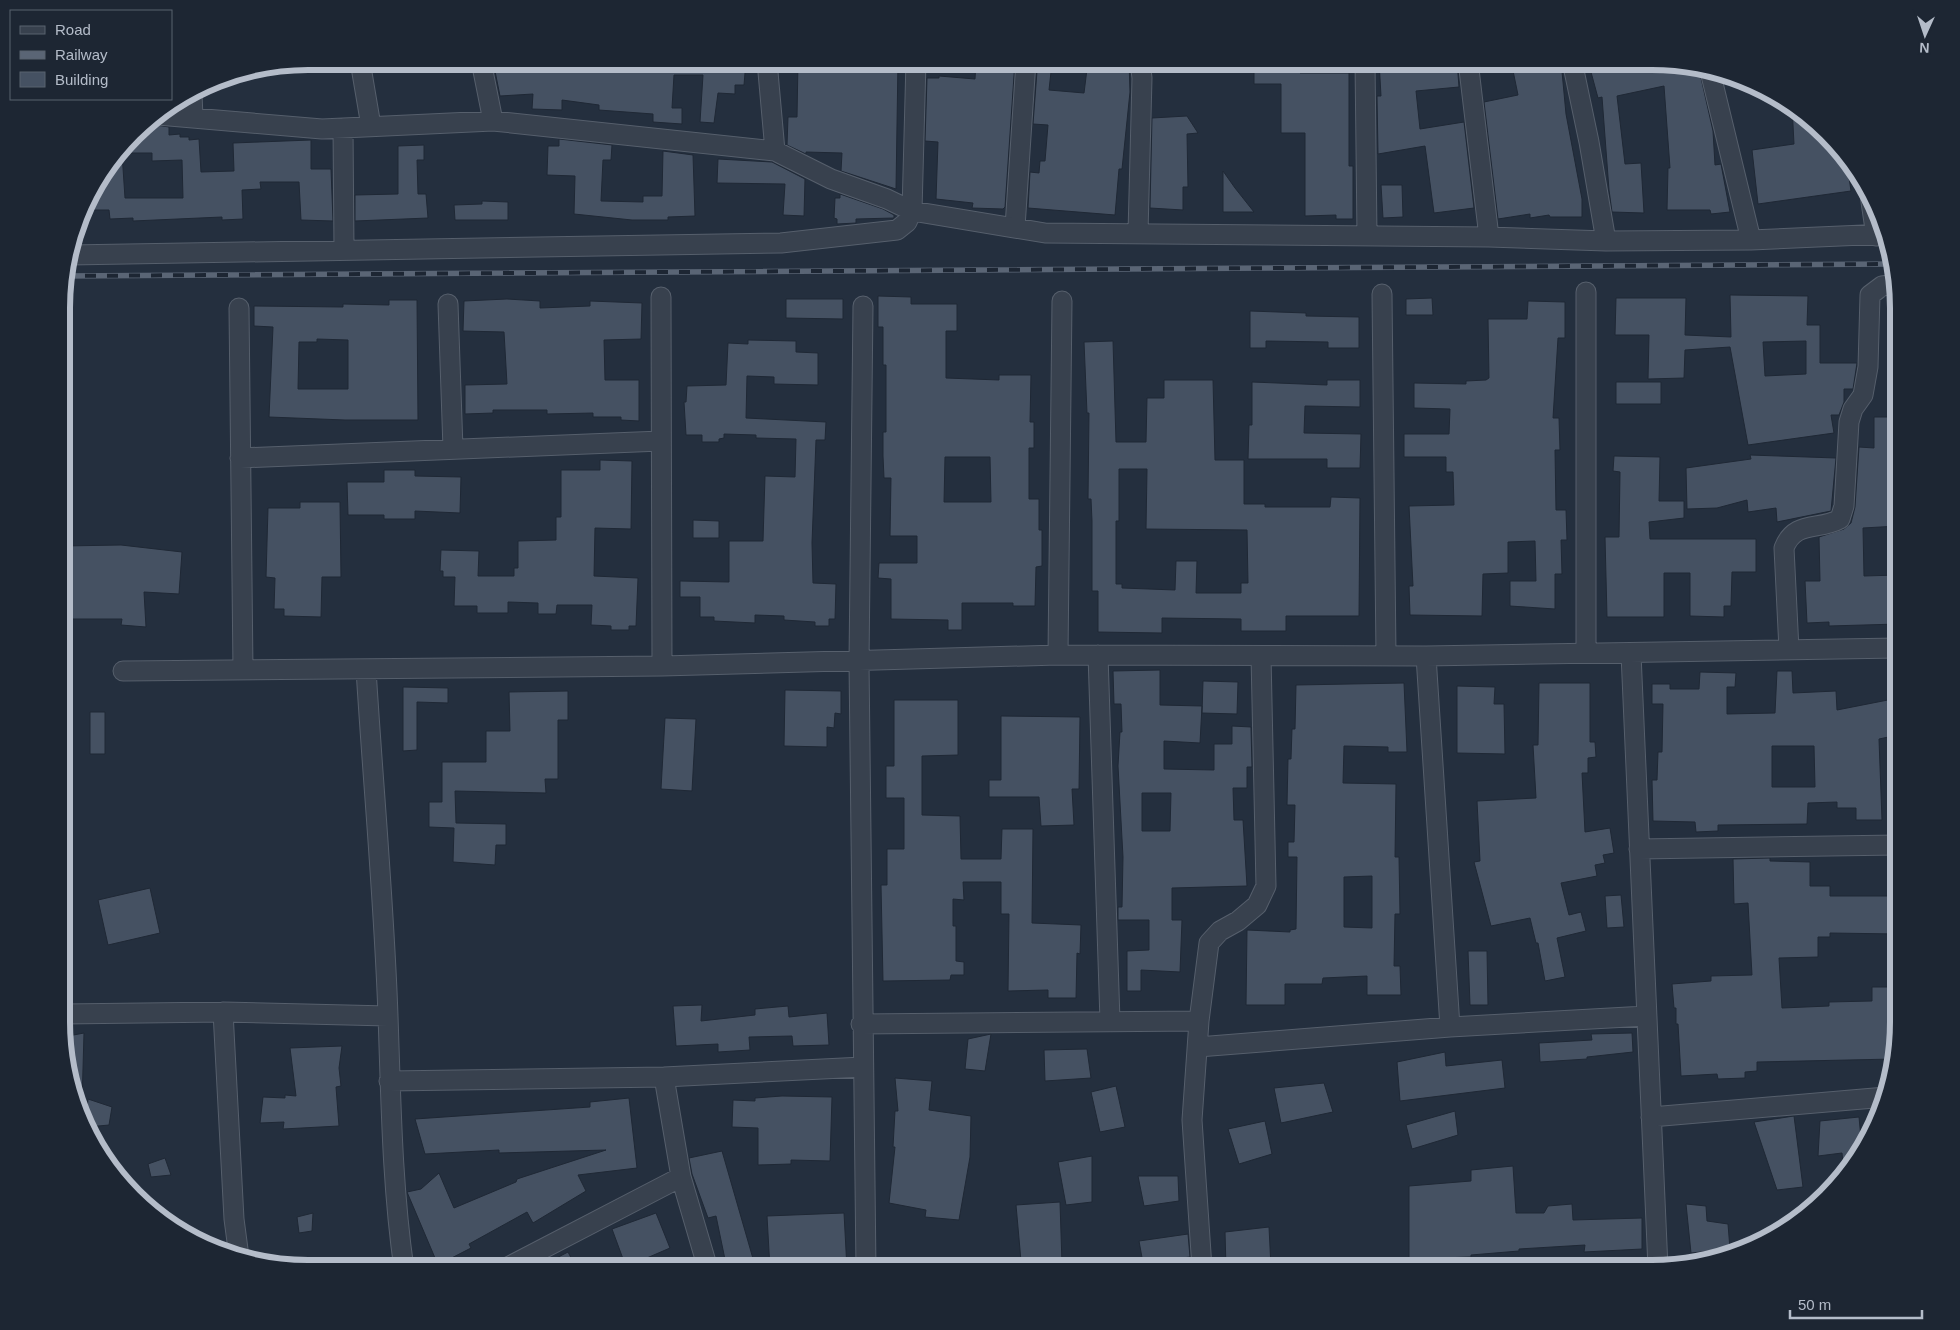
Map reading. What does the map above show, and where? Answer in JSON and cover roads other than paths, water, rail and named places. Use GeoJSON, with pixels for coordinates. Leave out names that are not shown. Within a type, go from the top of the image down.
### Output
{"type":"FeatureCollection","features":[{"type":"Feature","properties":{"kind":"street"},"geometry":{"type":"LineString","coordinates":[[362,70],[371,126]]}},
{"type":"Feature","properties":{"kind":"street"},"geometry":{"type":"LineString","coordinates":[[483,70],[493,121]]}},
{"type":"Feature","properties":{"kind":"street"},"geometry":{"type":"LineString","coordinates":[[768,70],[775,151]]}},
{"type":"Feature","properties":{"kind":"street"},"geometry":{"type":"LineString","coordinates":[[76,255],[781,243],[897,230],[907,222],[912,211],[916,70]]}},
{"type":"Feature","properties":{"kind":"street"},"geometry":{"type":"LineString","coordinates":[[1015,227],[1025,70]]}},
{"type":"Feature","properties":{"kind":"street"},"geometry":{"type":"LineString","coordinates":[[1138,234],[1141,70]]}},
{"type":"Feature","properties":{"kind":"street"},"geometry":{"type":"LineString","coordinates":[[1366,70],[1368,236]]}},
{"type":"Feature","properties":{"kind":"street"},"geometry":{"type":"LineString","coordinates":[[1469,70],[1489,237]]}},
{"type":"Feature","properties":{"kind":"street"},"geometry":{"type":"LineString","coordinates":[[1574,70],[1590,142],[1606,241]]}},
{"type":"Feature","properties":{"kind":"street"},"geometry":{"type":"LineString","coordinates":[[1712,78],[1751,240]]}},
{"type":"Feature","properties":{"kind":"street"},"geometry":{"type":"LineString","coordinates":[[192,100],[193,118]]}},
{"type":"Feature","properties":{"kind":"street"},"geometry":{"type":"LineString","coordinates":[[168,116],[322,129],[493,121],[775,151],[832,179],[887,199],[912,211],[1045,233],[1489,237],[1606,241],[1751,240],[1878,235]]}},
{"type":"Feature","properties":{"kind":"street"},"geometry":{"type":"LineString","coordinates":[[342,128],[344,250]]}},
{"type":"Feature","properties":{"kind":"street"},"geometry":{"type":"LineString","coordinates":[[1789,650],[1784,548],[1789,537],[1800,529],[1832,523],[1840,519],[1844,506],[1849,422],[1853,409],[1863,395],[1868,367],[1870,295],[1882,286],[1889,285]]}},
{"type":"Feature","properties":{"kind":"street"},"geometry":{"type":"LineString","coordinates":[[1586,292],[1586,652]]}},
{"type":"Feature","properties":{"kind":"street"},"geometry":{"type":"LineString","coordinates":[[1382,294],[1386,655]]}},
{"type":"Feature","properties":{"kind":"street"},"geometry":{"type":"LineString","coordinates":[[661,297],[662,666]]}},
{"type":"Feature","properties":{"kind":"street"},"geometry":{"type":"LineString","coordinates":[[1058,655],[1062,301]]}},
{"type":"Feature","properties":{"kind":"street"},"geometry":{"type":"LineString","coordinates":[[448,304],[453,449]]}},
{"type":"Feature","properties":{"kind":"street"},"geometry":{"type":"LineString","coordinates":[[863,306],[859,662],[861,1024],[866,1260]]}},
{"type":"Feature","properties":{"kind":"street"},"geometry":{"type":"LineString","coordinates":[[239,308],[243,670]]}},
{"type":"Feature","properties":{"kind":"street"},"geometry":{"type":"LineString","coordinates":[[240,458],[661,441]]}},
{"type":"Feature","properties":{"kind":"street"},"geometry":{"type":"LineString","coordinates":[[123,671],[662,666],[1058,655],[1426,656],[1890,648]]}},
{"type":"Feature","properties":{"kind":"street"},"geometry":{"type":"LineString","coordinates":[[1631,654],[1658,1260]]}},
{"type":"Feature","properties":{"kind":"street"},"geometry":{"type":"LineString","coordinates":[[1098,655],[1110,1020]]}},
{"type":"Feature","properties":{"kind":"street"},"geometry":{"type":"LineString","coordinates":[[1201,1260],[1192,1120],[1199,1021],[1209,943],[1220,930],[1238,921],[1257,905],[1266,886],[1261,656]]}},
{"type":"Feature","properties":{"kind":"street"},"geometry":{"type":"LineString","coordinates":[[1426,656],[1450,1027]]}},
{"type":"Feature","properties":{"kind":"street"},"geometry":{"type":"LineString","coordinates":[[366,669],[388,1016],[389,1081],[396,1209],[403,1260]]}},
{"type":"Feature","properties":{"kind":"street"},"geometry":{"type":"LineString","coordinates":[[1639,849],[1890,845]]}},
{"type":"Feature","properties":{"kind":"street"},"geometry":{"type":"LineString","coordinates":[[70,1014],[223,1012],[388,1016]]}},
{"type":"Feature","properties":{"kind":"street"},"geometry":{"type":"LineString","coordinates":[[223,1012],[234,1220],[238,1249]]}},
{"type":"Feature","properties":{"kind":"street"},"geometry":{"type":"LineString","coordinates":[[1198,1046],[1450,1027],[1646,1016]]}},
{"type":"Feature","properties":{"kind":"street"},"geometry":{"type":"LineString","coordinates":[[861,1024],[1110,1020],[1199,1021]]}},
{"type":"Feature","properties":{"kind":"street"},"geometry":{"type":"LineString","coordinates":[[389,1081],[664,1076],[863,1067]]}},
{"type":"Feature","properties":{"kind":"street"},"geometry":{"type":"LineString","coordinates":[[664,1076],[681,1177],[705,1260]]}},
{"type":"Feature","properties":{"kind":"street"},"geometry":{"type":"LineString","coordinates":[[1651,1117],[1877,1098]]}},
{"type":"Feature","properties":{"kind":"street"},"geometry":{"type":"LineString","coordinates":[[521,1260],[681,1177]]}},
{"type":"Feature","properties":{"kind":"railway"},"geometry":{"type":"LineString","coordinates":[[72,276],[1885,264]]}}]}
